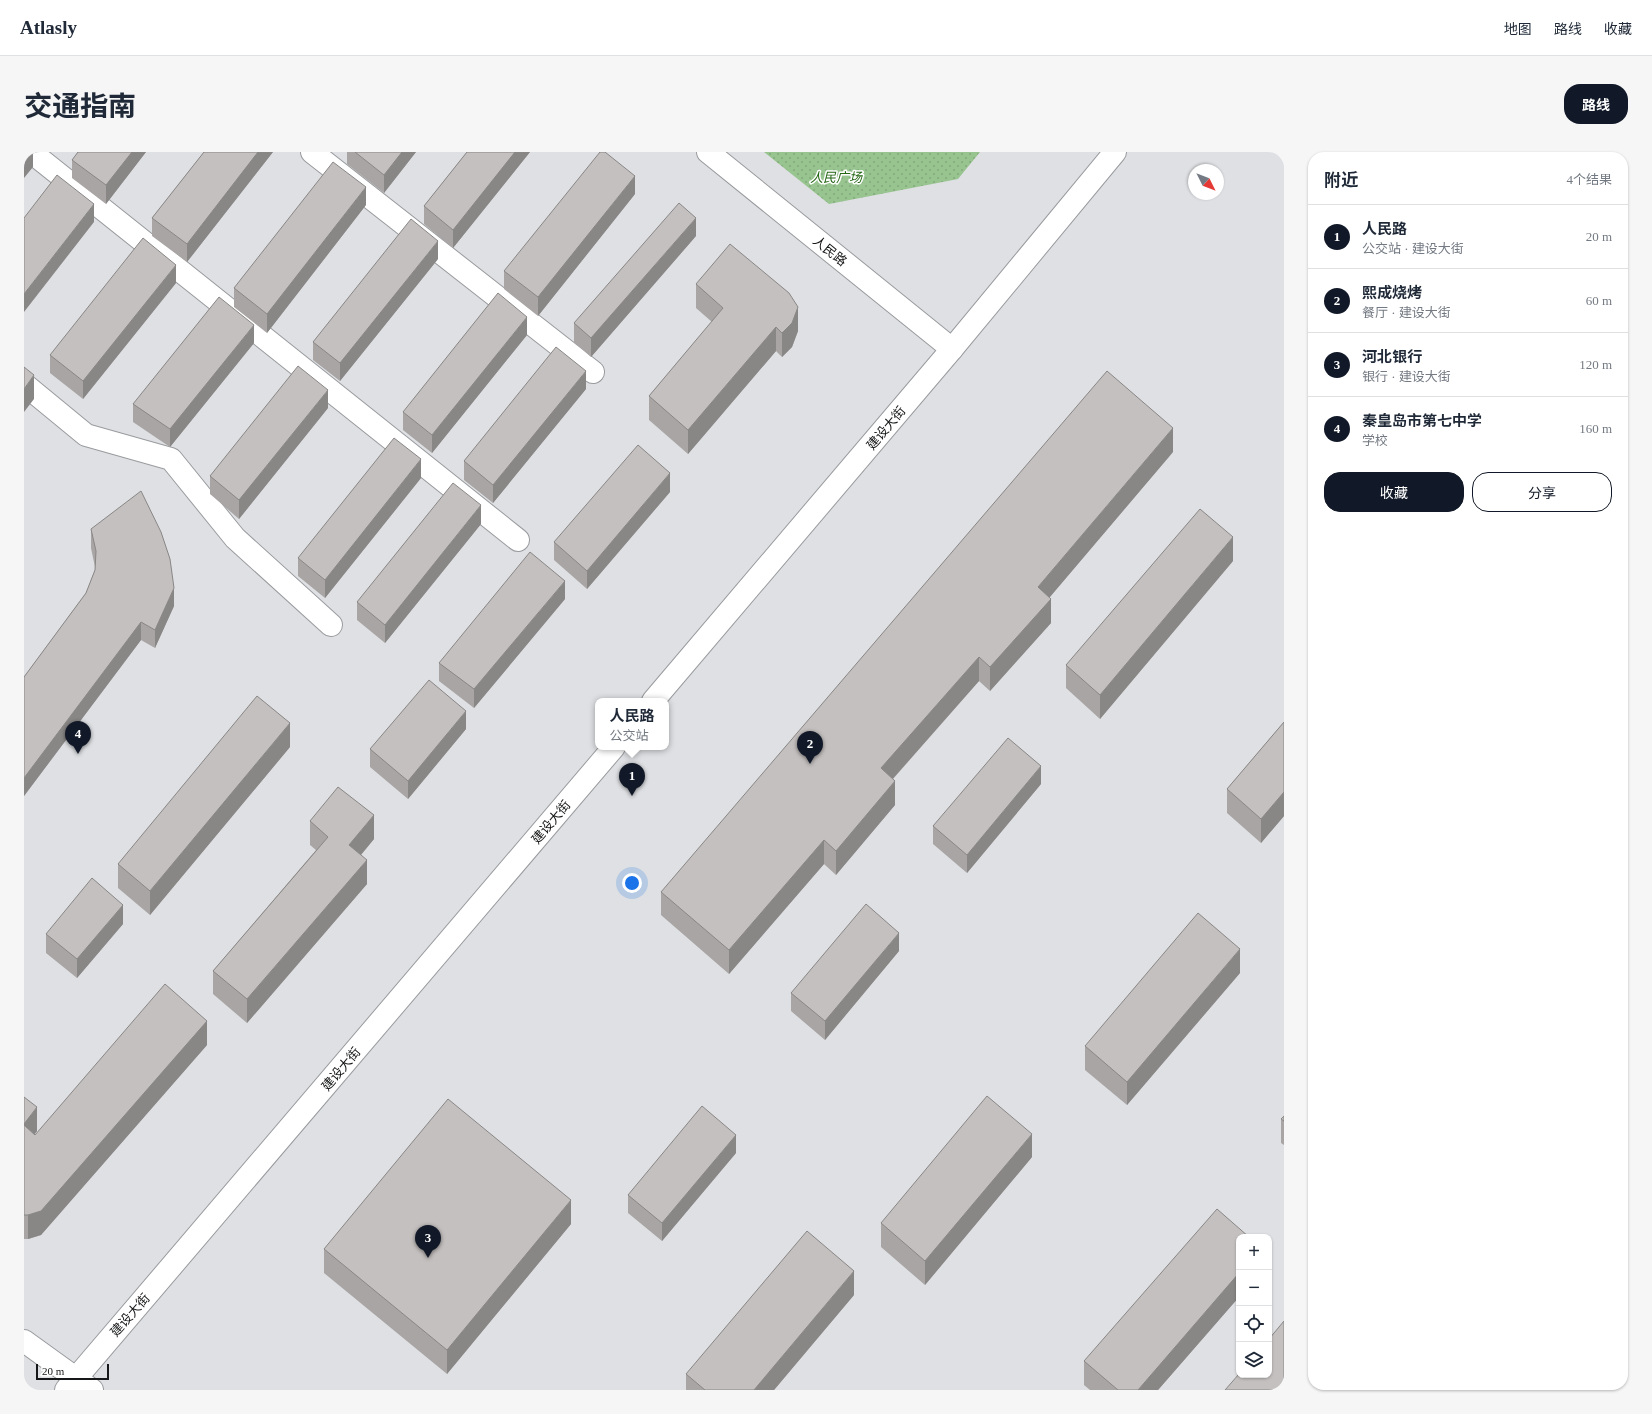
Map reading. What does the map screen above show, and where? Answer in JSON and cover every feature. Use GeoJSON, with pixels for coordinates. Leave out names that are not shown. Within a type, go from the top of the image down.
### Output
{"type":"FeatureCollection","features":[{"type":"Feature","properties":{"kind":"main road"},"geometry":{"type":"LineString","coordinates":[[31,152],[518,540]]}},
{"type":"Feature","properties":{"kind":"main road"},"geometry":{"type":"LineString","coordinates":[[312,152],[593,372]]}},
{"type":"Feature","properties":{"kind":"main road","name":"人民路"},"geometry":{"type":"LineString","coordinates":[[708,152],[952,349]]}},
{"type":"Feature","properties":{"kind":"main road","name":"建设大街"},"geometry":{"type":"LineString","coordinates":[[656,698],[952,349],[1115,152]]}},
{"type":"Feature","properties":{"kind":"main road"},"geometry":{"type":"LineString","coordinates":[[24,384],[86,435],[171,459],[235,538],[331,625]]}},
{"type":"Feature","properties":{"kind":"main road","name":"建设大街"},"geometry":{"type":"LineString","coordinates":[[78,1386],[611,750]]}},
{"type":"Feature","properties":{"kind":"main road"},"geometry":{"type":"LineString","coordinates":[[24,1341],[78,1386]]}},
{"type":"Feature","properties":{"kind":"green space","name":"人民广场"},"geometry":{"type":"Polygon","coordinates":[[[764,152],[980,152],[958,179],[829,204],[764,152]]]}},
{"type":"Feature","properties":{"kind":"building"},"geometry":{"type":"Polygon","coordinates":[[[24,152],[30,152],[24,160],[24,152]]]}},
{"type":"Feature","properties":{"kind":"building"},"geometry":{"type":"Polygon","coordinates":[[[78,152],[132,152],[106,185],[72,160],[78,152]]]}},
{"type":"Feature","properties":{"kind":"building"},"geometry":{"type":"Polygon","coordinates":[[[204,152],[258,152],[187,244],[152,218],[204,152]]]}},
{"type":"Feature","properties":{"kind":"building"},"geometry":{"type":"Polygon","coordinates":[[[355,152],[402,152],[384,175],[355,152]]]}},
{"type":"Feature","properties":{"kind":"building"},"geometry":{"type":"Polygon","coordinates":[[[467,152],[515,152],[453,230],[424,206],[467,152]]]}},
{"type":"Feature","properties":{"kind":"building"},"geometry":{"type":"Polygon","coordinates":[[[600,152],[605,152],[635,176],[538,297],[504,271],[600,152]]]}},
{"type":"Feature","properties":{"kind":"building"},"geometry":{"type":"Polygon","coordinates":[[[333,162],[366,187],[267,314],[234,288],[333,162]]]}},
{"type":"Feature","properties":{"kind":"building"},"geometry":{"type":"Polygon","coordinates":[[[57,175],[94,204],[24,294],[24,218],[57,175]]]}},
{"type":"Feature","properties":{"kind":"building"},"geometry":{"type":"Polygon","coordinates":[[[679,203],[696,218],[591,338],[574,323],[679,203]]]}},
{"type":"Feature","properties":{"kind":"building"},"geometry":{"type":"Polygon","coordinates":[[[411,219],[438,241],[340,363],[313,342],[411,219]]]}},
{"type":"Feature","properties":{"kind":"building"},"geometry":{"type":"Polygon","coordinates":[[[143,238],[176,265],[83,381],[50,355],[143,238]]]}},
{"type":"Feature","properties":{"kind":"building"},"geometry":{"type":"Polygon","coordinates":[[[730,244],[789,293],[798,307],[792,323],[782,333],[776,327],[688,430],[649,396],[723,308],[696,284],[730,244]]]}},
{"type":"Feature","properties":{"kind":"building"},"geometry":{"type":"Polygon","coordinates":[[[498,293],[527,317],[432,435],[403,412],[498,293]]]}},
{"type":"Feature","properties":{"kind":"building"},"geometry":{"type":"Polygon","coordinates":[[[219,297],[254,325],[170,429],[133,404],[219,297]]]}},
{"type":"Feature","properties":{"kind":"building"},"geometry":{"type":"Polygon","coordinates":[[[556,347],[586,371],[493,485],[464,461],[556,347]]]}},
{"type":"Feature","properties":{"kind":"building"},"geometry":{"type":"Polygon","coordinates":[[[298,366],[328,390],[239,500],[210,476],[298,366]]]}},
{"type":"Feature","properties":{"kind":"building"},"geometry":{"type":"Polygon","coordinates":[[[24,367],[34,375],[24,389],[24,367]]]}},
{"type":"Feature","properties":{"kind":"building"},"geometry":{"type":"Polygon","coordinates":[[[1107,371],[1173,428],[1038,587],[1051,599],[990,667],[979,657],[881,768],[895,781],[836,851],[824,840],[729,950],[661,892],[1107,371]]]}},
{"type":"Feature","properties":{"kind":"building"},"geometry":{"type":"Polygon","coordinates":[[[394,438],[421,459],[325,580],[298,558],[394,438]]]}},
{"type":"Feature","properties":{"kind":"building"},"geometry":{"type":"Polygon","coordinates":[[[638,445],[670,473],[587,571],[554,542],[638,445]]]}},
{"type":"Feature","properties":{"kind":"building"},"geometry":{"type":"Polygon","coordinates":[[[453,483],[481,505],[385,625],[357,602],[453,483]]]}},
{"type":"Feature","properties":{"kind":"building"},"geometry":{"type":"Polygon","coordinates":[[[141,491],[161,532],[170,559],[174,588],[155,630],[141,622],[24,778],[24,677],[86,593],[95,570],[96,551],[91,529],[141,491]]]}},
{"type":"Feature","properties":{"kind":"building"},"geometry":{"type":"Polygon","coordinates":[[[1200,509],[1233,537],[1100,695],[1066,665],[1200,509]]]}},
{"type":"Feature","properties":{"kind":"building"},"geometry":{"type":"Polygon","coordinates":[[[530,552],[565,581],[474,689],[439,663],[530,552]]]}},
{"type":"Feature","properties":{"kind":"building"},"geometry":{"type":"Polygon","coordinates":[[[429,680],[466,711],[408,781],[370,749],[429,680]]]}},
{"type":"Feature","properties":{"kind":"building"},"geometry":{"type":"Polygon","coordinates":[[[257,696],[290,723],[150,891],[118,864],[257,696]]]}},
{"type":"Feature","properties":{"kind":"building"},"geometry":{"type":"Polygon","coordinates":[[[1284,722],[1284,792],[1261,819],[1227,789],[1284,722]]]}},
{"type":"Feature","properties":{"kind":"building"},"geometry":{"type":"Polygon","coordinates":[[[1008,738],[1041,766],[967,855],[933,826],[1008,738]]]}},
{"type":"Feature","properties":{"kind":"building"},"geometry":{"type":"Polygon","coordinates":[[[338,787],[374,815],[349,845],[367,860],[247,999],[213,971],[328,837],[310,821],[338,787]]]}},
{"type":"Feature","properties":{"kind":"building"},"geometry":{"type":"Polygon","coordinates":[[[92,878],[123,905],[77,959],[46,934],[92,878]]]}},
{"type":"Feature","properties":{"kind":"building"},"geometry":{"type":"Polygon","coordinates":[[[866,904],[899,933],[825,1021],[791,993],[866,904]]]}},
{"type":"Feature","properties":{"kind":"building"},"geometry":{"type":"Polygon","coordinates":[[[1198,913],[1240,949],[1127,1082],[1085,1046],[1198,913]]]}},
{"type":"Feature","properties":{"kind":"building"},"geometry":{"type":"Polygon","coordinates":[[[165,984],[207,1021],[41,1211],[24,1215],[24,1125],[35,1135],[165,984]]]}},
{"type":"Feature","properties":{"kind":"building"},"geometry":{"type":"Polygon","coordinates":[[[987,1096],[1032,1134],[925,1261],[881,1223],[987,1096]]]}},
{"type":"Feature","properties":{"kind":"building"},"geometry":{"type":"Polygon","coordinates":[[[24,1097],[37,1107],[24,1124],[24,1097]]]}},
{"type":"Feature","properties":{"kind":"building"},"geometry":{"type":"Polygon","coordinates":[[[448,1099],[571,1200],[447,1350],[324,1249],[448,1099]]]}},
{"type":"Feature","properties":{"kind":"building"},"geometry":{"type":"Polygon","coordinates":[[[702,1106],[736,1135],[662,1223],[628,1195],[702,1106]]]}},
{"type":"Feature","properties":{"kind":"building"},"geometry":{"type":"Polygon","coordinates":[[[1217,1209],[1246,1234],[1236,1234],[1236,1276],[1138,1390],[1118,1390],[1084,1361],[1217,1209]]]}},
{"type":"Feature","properties":{"kind":"building"},"geometry":{"type":"Polygon","coordinates":[[[807,1231],[854,1271],[754,1390],[705,1390],[686,1374],[807,1231]]]}},
{"type":"Feature","properties":{"kind":"building"},"geometry":{"type":"Polygon","coordinates":[[[1284,1321],[1284,1390],[1225,1390],[1236,1377],[1272,1378],[1272,1335],[1284,1321]]]}},
{"type":"Feature","properties":{"kind":"place","name":"秦皇岛市第七中学"},"geometry":{"type":"Point","coordinates":[78,754]}},
{"type":"Feature","properties":{"kind":"place","name":"熙成烧烤"},"geometry":{"type":"Point","coordinates":[810,764]}},
{"type":"Feature","properties":{"kind":"place","name":"人民路"},"geometry":{"type":"Point","coordinates":[632,796]}},
{"type":"Feature","properties":{"kind":"place","name":"河北银行"},"geometry":{"type":"Point","coordinates":[428,1258]}}]}
